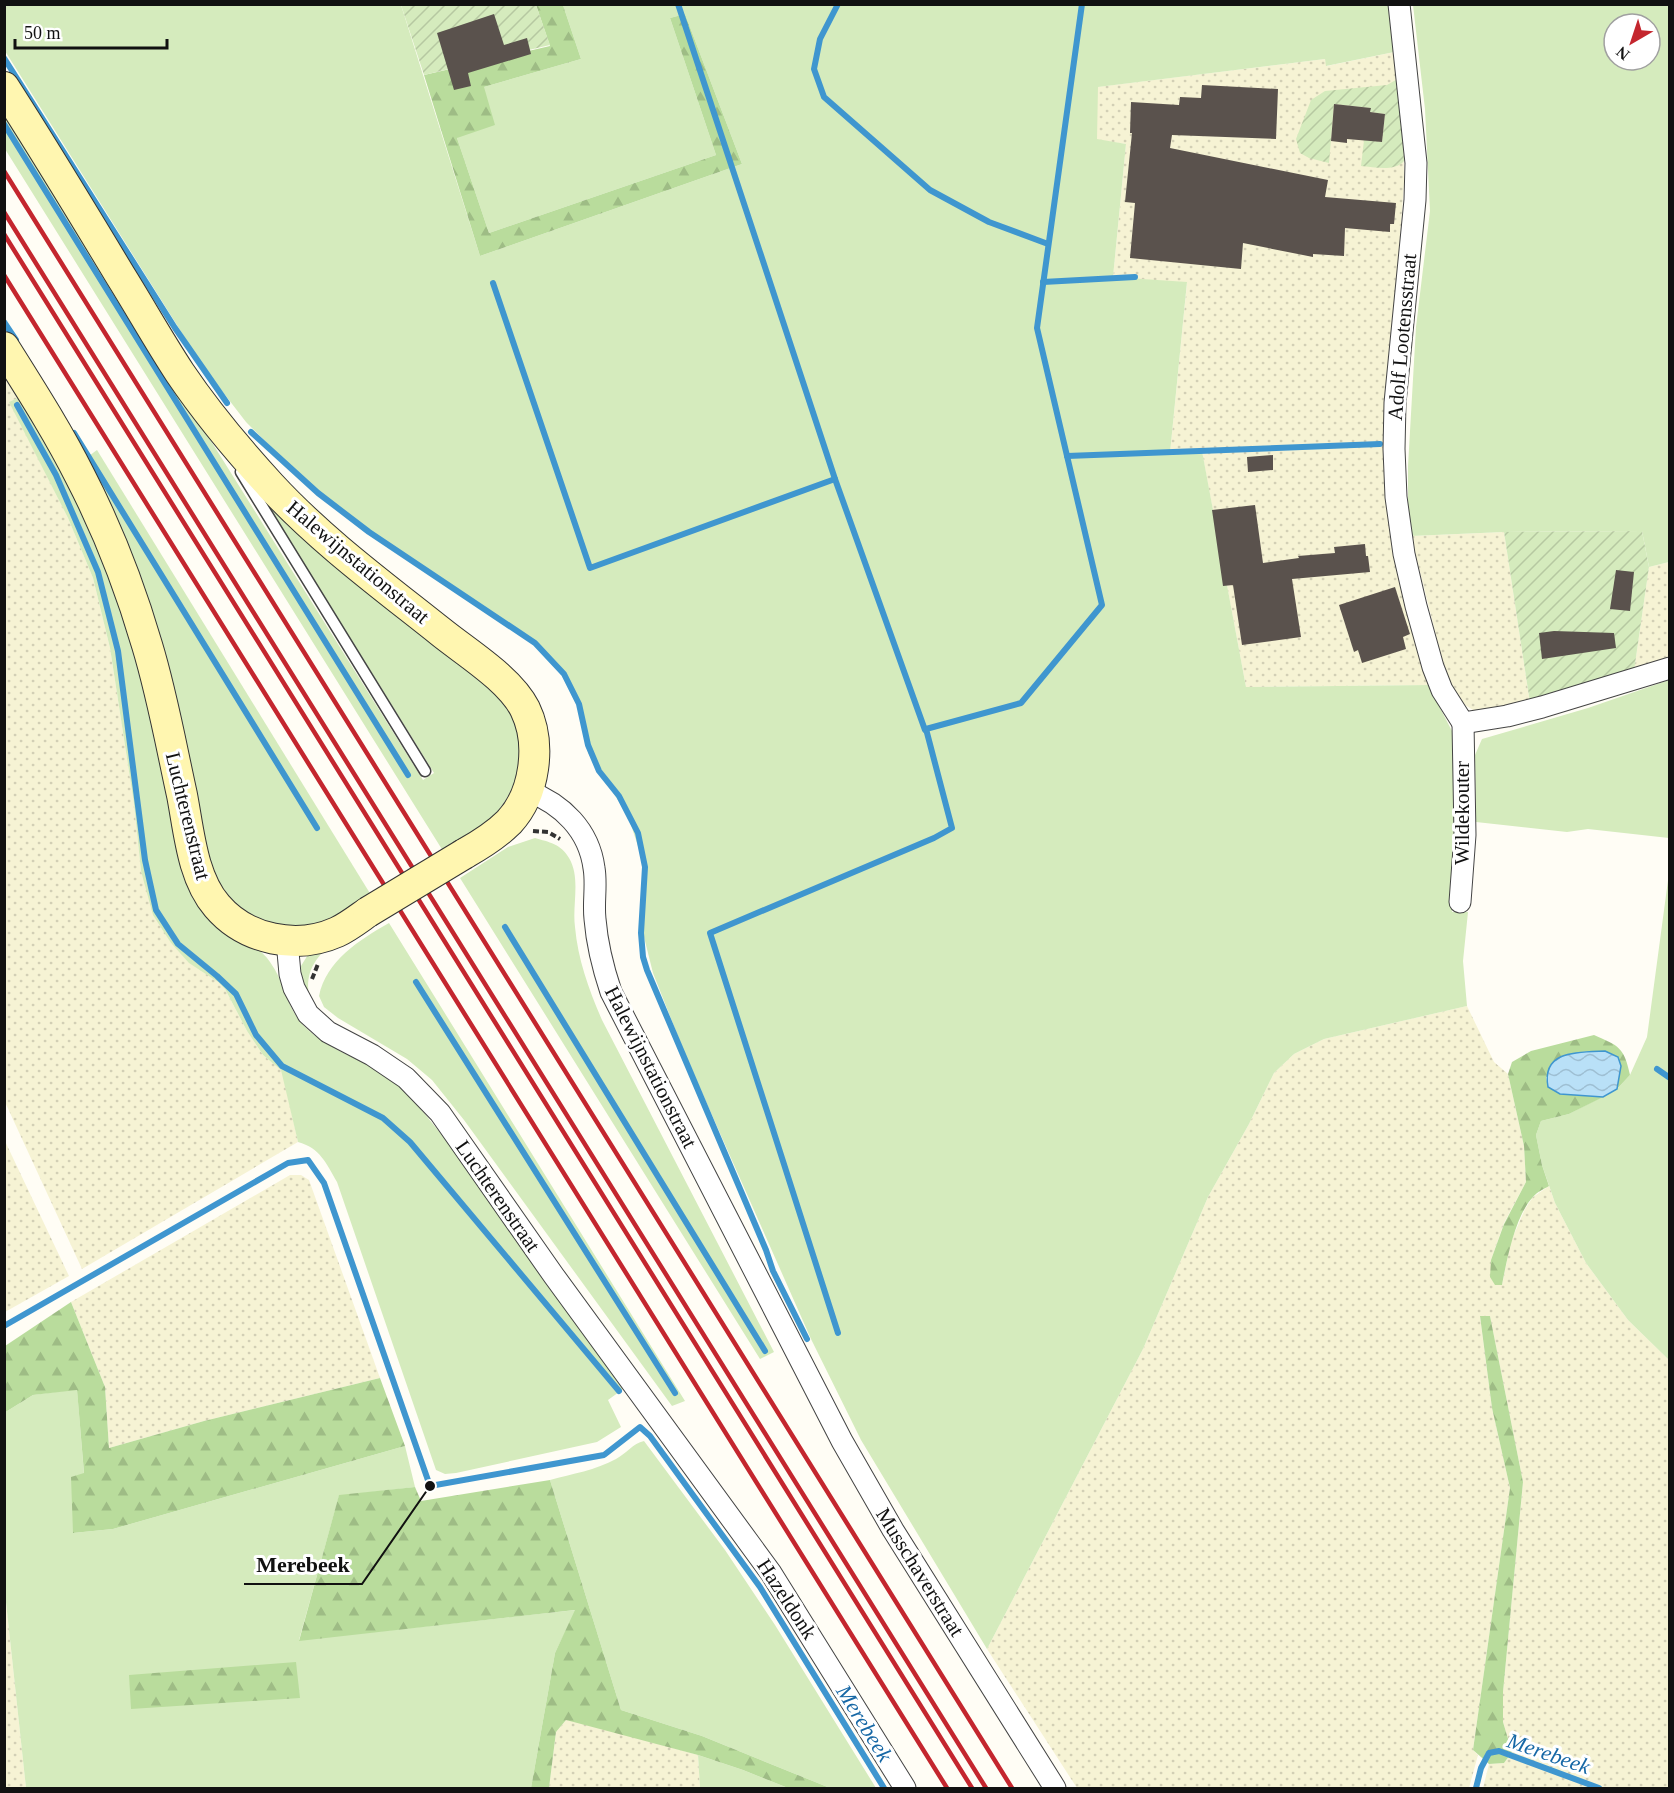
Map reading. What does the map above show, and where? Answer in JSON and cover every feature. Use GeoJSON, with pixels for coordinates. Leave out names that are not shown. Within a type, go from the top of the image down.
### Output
{"type":"FeatureCollection","features":[{"type":"Feature","properties":{"kind":"street","name":"Adolf Lootensstraat"},"geometry":{"type":"LineString","coordinates":[[1399,4],[1416,163],[1395,403],[1396,497],[1404,554],[1433,667],[1442,690],[1462,723]]}},
{"type":"Feature","properties":{"kind":"street","name":"Halewijnstationstraat"},"geometry":{"type":"LineString","coordinates":[[4,87],[180,373],[225,433],[294,509],[335,548],[479,662],[513,692],[525,708],[531,725],[534,762],[528,791],[511,820],[484,842],[338,932],[304,940],[287,941]]}},
{"type":"Feature","properties":{"kind":"street","name":"Luchterenstraat"},"geometry":{"type":"LineString","coordinates":[[4,348],[81,476],[116,552],[161,696],[196,862],[210,898],[228,916],[262,935],[287,941],[290,974],[294,988],[308,1014],[328,1032],[372,1055],[397,1072],[429,1100],[658,1417]]}},
{"type":"Feature","properties":{"kind":"street"},"geometry":{"type":"LineString","coordinates":[[1462,723],[1507,716],[1542,707],[1670,669]]}},
{"type":"Feature","properties":{"kind":"street","name":"Wildekouter"},"geometry":{"type":"LineString","coordinates":[[1460,902],[1465,835],[1462,723]]}},
{"type":"Feature","properties":{"kind":"street","name":"Halewijnstationstraat"},"geometry":{"type":"LineString","coordinates":[[528,791],[546,798],[567,814],[582,833],[592,856],[595,870],[594,902],[597,937],[611,992],[795,1351]]}},
{"type":"Feature","properties":{"kind":"street","name":"Musschaverstraat"},"geometry":{"type":"LineString","coordinates":[[795,1351],[842,1441],[893,1530],[1055,1788]]}},
{"type":"Feature","properties":{"kind":"street","name":"Hazeldonk"},"geometry":{"type":"LineString","coordinates":[[658,1417],[771,1573],[904,1788]]}},
{"type":"Feature","properties":{"kind":"lane"},"geometry":{"type":"LineString","coordinates":[[180,373],[425,771]]}},
{"type":"Feature","properties":{"kind":"path"},"geometry":{"type":"LineString","coordinates":[[313,987],[312,979],[316,965],[321,959]]}},
{"type":"Feature","properties":{"kind":"shaded area"},"geometry":{"type":"Polygon","coordinates":[[[1399,51],[1403,103],[1404,183],[1385,442],[1430,685],[1246,687],[1202,452],[1170,453],[1187,283],[1113,277],[1126,144],[1097,140],[1097,87],[1325,59],[1327,66],[1399,51]]]}},
{"type":"Feature","properties":{"kind":"shaded area"},"geometry":{"type":"Polygon","coordinates":[[[4,372],[20,397],[10,402],[68,518],[93,578],[110,648],[134,804],[141,871],[171,943],[189,962],[225,989],[247,1031],[263,1055],[282,1070],[298,1142],[82,1269],[5,1102],[4,372]]]}},
{"type":"Feature","properties":{"kind":"shaded area"},"geometry":{"type":"Polygon","coordinates":[[[1504,532],[1530,703],[1486,712],[1473,710],[1465,705],[1452,687],[1442,659],[1411,536],[1504,532]]]}},
{"type":"Feature","properties":{"kind":"shaded area"},"geometry":{"type":"Polygon","coordinates":[[[1669,562],[1669,659],[1634,671],[1649,567],[1669,562]]]}},
{"type":"Feature","properties":{"kind":"shaded area"},"geometry":{"type":"Polygon","coordinates":[[[1467,1006],[1494,1062],[1508,1074],[1524,1146],[1526,1182],[1504,1223],[1491,1260],[1502,1285],[1511,1241],[1525,1209],[1533,1197],[1549,1186],[1555,1203],[1586,1263],[1628,1320],[1669,1360],[1669,1788],[1483,1788],[1489,1764],[1504,1763],[1512,1752],[1503,1722],[1503,1692],[1523,1482],[1490,1316],[1480,1317],[1492,1408],[1510,1488],[1473,1750],[1478,1755],[1469,1788],[1077,1788],[987,1649],[1143,1349],[1208,1197],[1249,1124],[1274,1073],[1294,1054],[1324,1039],[1467,1006]]]}},
{"type":"Feature","properties":{"kind":"shaded area"},"geometry":{"type":"Polygon","coordinates":[[[4,1139],[69,1276],[5,1312],[4,1312],[4,1139]]]}},
{"type":"Feature","properties":{"kind":"shaded area"},"geometry":{"type":"Polygon","coordinates":[[[290,1175],[301,1175],[309,1180],[380,1378],[204,1421],[109,1448],[105,1387],[71,1302],[290,1175]]]}},
{"type":"Feature","properties":{"kind":"shaded area"},"geometry":{"type":"Polygon","coordinates":[[[5,1593],[26,1788],[5,1788],[5,1593]]]}},
{"type":"Feature","properties":{"kind":"shaded area"},"geometry":{"type":"Polygon","coordinates":[[[566,1720],[578,1721],[698,1755],[700,1788],[549,1788],[556,1732],[566,1720]]]}},
{"type":"Feature","properties":{"kind":"green space"},"geometry":{"type":"Polygon","coordinates":[[[5,5],[401,5],[480,256],[742,164],[685,14],[670,18],[716,155],[489,233],[457,138],[484,87],[581,59],[563,5],[1392,5],[1399,51],[1326,66],[1325,59],[1098,87],[1097,139],[1126,144],[1113,277],[1187,282],[1170,453],[1202,451],[1246,687],[1430,685],[1452,731],[1456,753],[1457,822],[1452,912],[1468,912],[1463,961],[1467,1006],[1324,1039],[1294,1054],[1274,1073],[1249,1124],[1208,1197],[1143,1349],[987,1649],[861,1440],[811,1339],[685,1054],[653,973],[644,937],[642,900],[645,875],[638,846],[628,816],[588,753],[586,725],[574,689],[554,660],[511,625],[363,530],[301,477],[246,422],[202,365],[5,51],[5,5]]]}},
{"type":"Feature","properties":{"kind":"green space"},"geometry":{"type":"Polygon","coordinates":[[[401,5],[536,5],[550,45],[424,75],[401,5]]]}},
{"type":"Feature","properties":{"kind":"green space"},"geometry":{"type":"Polygon","coordinates":[[[536,5],[563,5],[581,59],[484,87],[495,125],[457,138],[489,233],[716,155],[670,18],[685,14],[742,164],[480,256],[424,75],[550,46],[536,5]]]}},
{"type":"Feature","properties":{"kind":"green space"},"geometry":{"type":"Polygon","coordinates":[[[1413,5],[1669,5],[1669,562],[1649,567],[1642,531],[1504,532],[1411,536],[1408,512],[1408,466],[1416,327],[1430,211],[1425,109],[1413,5]]]}},
{"type":"Feature","properties":{"kind":"green space"},"geometry":{"type":"Polygon","coordinates":[[[1401,77],[1404,161],[1395,167],[1361,166],[1364,140],[1382,142],[1385,114],[1370,112],[1370,108],[1334,104],[1329,163],[1300,153],[1296,139],[1311,100],[1325,91],[1387,85],[1401,77]]]}},
{"type":"Feature","properties":{"kind":"green space"},"geometry":{"type":"Polygon","coordinates":[[[4,110],[423,780],[434,773],[259,491],[489,687],[508,708],[519,742],[520,758],[517,774],[503,804],[471,836],[443,851],[5,149],[4,110]]]}},
{"type":"Feature","properties":{"kind":"green space"},"geometry":{"type":"Polygon","coordinates":[[[20,397],[96,536],[111,575],[215,922],[265,956],[275,970],[293,1011],[304,1026],[323,1042],[390,1078],[411,1098],[442,1135],[626,1387],[608,1400],[621,1427],[597,1442],[456,1473],[445,1474],[436,1470],[337,1182],[317,1152],[298,1142],[281,1070],[263,1055],[247,1031],[225,989],[189,963],[171,943],[153,915],[141,871],[134,804],[110,648],[93,578],[68,518],[9,402],[20,397]]]}},
{"type":"Feature","properties":{"kind":"green space"},"geometry":{"type":"Polygon","coordinates":[[[97,450],[371,895],[345,915],[316,926],[267,927],[220,895],[82,461],[97,450]]]}},
{"type":"Feature","properties":{"kind":"green space"},"geometry":{"type":"Polygon","coordinates":[[[1642,531],[1649,567],[1634,671],[1530,703],[1504,532],[1642,531]]]}},
{"type":"Feature","properties":{"kind":"green space"},"geometry":{"type":"Polygon","coordinates":[[[1669,680],[1669,838],[1588,829],[1567,832],[1476,822],[1475,755],[1482,739],[1588,708],[1669,680]]]}},
{"type":"Feature","properties":{"kind":"green space"},"geometry":{"type":"Polygon","coordinates":[[[535,838],[558,847],[566,853],[573,866],[576,939],[581,963],[593,997],[602,1020],[774,1352],[760,1359],[460,878],[508,847],[535,838]]]}},
{"type":"Feature","properties":{"kind":"green space"},"geometry":{"type":"Polygon","coordinates":[[[1669,873],[1669,1360],[1628,1320],[1586,1263],[1555,1203],[1542,1165],[1536,1135],[1541,1121],[1569,1114],[1617,1089],[1630,1075],[1647,1037],[1669,873]]]}},
{"type":"Feature","properties":{"kind":"green space"},"geometry":{"type":"Polygon","coordinates":[[[389,923],[685,1401],[672,1406],[464,1120],[432,1080],[407,1059],[338,1018],[324,1007],[319,996],[336,962],[356,944],[389,923]]]}},
{"type":"Feature","properties":{"kind":"green space"},"geometry":{"type":"Polygon","coordinates":[[[327,948],[316,960],[310,973],[308,987],[311,1002],[300,980],[301,966],[309,953],[327,948]]]}},
{"type":"Feature","properties":{"kind":"green space"},"geometry":{"type":"Polygon","coordinates":[[[1594,1035],[1615,1045],[1623,1053],[1630,1075],[1617,1089],[1621,1066],[1618,1057],[1546,1077],[1548,1087],[1560,1094],[1603,1097],[1569,1114],[1541,1121],[1536,1135],[1549,1186],[1535,1195],[1521,1215],[1506,1263],[1502,1285],[1495,1285],[1490,1277],[1491,1260],[1504,1224],[1526,1182],[1524,1146],[1508,1074],[1512,1062],[1531,1051],[1594,1035]]]}},
{"type":"Feature","properties":{"kind":"green space"},"geometry":{"type":"Polygon","coordinates":[[[71,1302],[105,1387],[109,1448],[204,1421],[380,1378],[405,1446],[113,1529],[73,1533],[71,1477],[84,1473],[77,1390],[33,1395],[4,1413],[5,1346],[71,1302]]]}},
{"type":"Feature","properties":{"kind":"green space"},"geometry":{"type":"Polygon","coordinates":[[[1480,1316],[1490,1316],[1523,1482],[1503,1692],[1503,1722],[1512,1752],[1504,1763],[1489,1764],[1473,1750],[1510,1488],[1492,1408],[1480,1316]]]}},
{"type":"Feature","properties":{"kind":"green space"},"geometry":{"type":"Polygon","coordinates":[[[77,1389],[84,1474],[73,1533],[113,1529],[405,1446],[415,1487],[339,1496],[299,1640],[576,1610],[555,1653],[531,1788],[26,1788],[5,1593],[4,1413],[33,1395],[77,1389]]]}},
{"type":"Feature","properties":{"kind":"green space"},"geometry":{"type":"Polygon","coordinates":[[[644,1441],[725,1550],[775,1625],[876,1788],[830,1788],[702,1736],[621,1710],[550,1480],[608,1463],[644,1441]]]}},
{"type":"Feature","properties":{"kind":"green space"},"geometry":{"type":"Polygon","coordinates":[[[550,1480],[621,1710],[702,1736],[830,1788],[788,1788],[698,1755],[566,1720],[556,1732],[549,1788],[531,1788],[555,1653],[575,1610],[299,1641],[339,1495],[415,1487],[421,1501],[550,1480]]]}},
{"type":"Feature","properties":{"kind":"green space"},"geometry":{"type":"Polygon","coordinates":[[[296,1662],[300,1698],[131,1709],[129,1675],[296,1662]]]}},
{"type":"Feature","properties":{"kind":"green space"},"geometry":{"type":"Polygon","coordinates":[[[698,1755],[743,1770],[788,1788],[700,1788],[698,1755]]]}},
{"type":"Feature","properties":{"kind":"water"},"geometry":{"type":"Polygon","coordinates":[[[1605,1051],[1618,1057],[1621,1066],[1617,1089],[1603,1097],[1560,1094],[1548,1087],[1547,1075],[1550,1066],[1556,1060],[1574,1053],[1605,1051]]]}},
{"type":"Feature","properties":{"kind":"building"},"geometry":{"type":"Polygon","coordinates":[[[494,14],[504,45],[527,38],[531,54],[468,73],[471,86],[454,90],[437,33],[494,14]]]}},
{"type":"Feature","properties":{"kind":"building"},"geometry":{"type":"Polygon","coordinates":[[[1202,85],[1278,89],[1276,139],[1172,135],[1170,148],[1328,180],[1325,197],[1396,203],[1394,224],[1390,224],[1390,232],[1345,228],[1344,256],[1313,254],[1313,257],[1243,243],[1241,269],[1130,258],[1135,203],[1125,202],[1132,133],[1130,133],[1131,102],[1179,105],[1180,97],[1201,98],[1202,85]]]}},
{"type":"Feature","properties":{"kind":"building"},"geometry":{"type":"Polygon","coordinates":[[[1334,104],[1371,108],[1370,112],[1385,114],[1382,142],[1347,139],[1347,143],[1331,141],[1334,104]]]}},
{"type":"Feature","properties":{"kind":"building"},"geometry":{"type":"Polygon","coordinates":[[[1273,455],[1273,470],[1248,472],[1247,457],[1273,455]]]}},
{"type":"Feature","properties":{"kind":"building"},"geometry":{"type":"Polygon","coordinates":[[[1255,505],[1263,563],[1299,558],[1298,556],[1335,553],[1334,547],[1365,544],[1370,572],[1292,579],[1301,637],[1242,645],[1233,585],[1223,586],[1212,510],[1255,505]]]}},
{"type":"Feature","properties":{"kind":"building"},"geometry":{"type":"Polygon","coordinates":[[[1616,570],[1634,572],[1630,611],[1610,609],[1616,570]]]}},
{"type":"Feature","properties":{"kind":"building"},"geometry":{"type":"Polygon","coordinates":[[[1395,587],[1410,634],[1403,637],[1406,649],[1362,663],[1358,650],[1354,652],[1339,605],[1395,587]]]}},
{"type":"Feature","properties":{"kind":"building"},"geometry":{"type":"Polygon","coordinates":[[[1554,631],[1614,633],[1616,648],[1542,659],[1539,633],[1554,631]]]}},
{"type":"Feature","properties":{"kind":"waterway"},"geometry":{"type":"LineString","coordinates":[[678,4],[835,479],[925,730]]}},
{"type":"Feature","properties":{"kind":"waterway"},"geometry":{"type":"LineString","coordinates":[[838,4],[820,39],[814,69],[824,97],[930,190],[989,222],[1048,244]]}},
{"type":"Feature","properties":{"kind":"waterway"},"geometry":{"type":"LineString","coordinates":[[838,1333],[710,933],[934,838],[952,828],[926,729],[1021,703],[1102,605],[1037,328],[1082,4]]}},
{"type":"Feature","properties":{"kind":"waterway"},"geometry":{"type":"LineString","coordinates":[[4,58],[175,328],[227,403]]}},
{"type":"Feature","properties":{"kind":"waterway"},"geometry":{"type":"LineString","coordinates":[[4,124],[408,775]]}},
{"type":"Feature","properties":{"kind":"waterway"},"geometry":{"type":"LineString","coordinates":[[1043,282],[1135,277]]}},
{"type":"Feature","properties":{"kind":"waterway"},"geometry":{"type":"LineString","coordinates":[[493,283],[590,568],[835,479]]}},
{"type":"Feature","properties":{"kind":"waterway"},"geometry":{"type":"LineString","coordinates":[[4,322],[16,340]]}},
{"type":"Feature","properties":{"kind":"waterway"},"geometry":{"type":"LineString","coordinates":[[17,405],[56,475],[98,572],[118,651],[145,860],[156,910],[178,944],[236,994],[256,1035],[282,1066],[383,1118],[410,1142],[619,1391]]}},
{"type":"Feature","properties":{"kind":"waterway"},"geometry":{"type":"LineString","coordinates":[[251,432],[318,493],[369,532],[535,643],[564,674],[579,704],[588,745],[599,771],[619,796],[638,833],[645,867],[641,933],[643,957],[647,970],[773,1271],[807,1339]]}},
{"type":"Feature","properties":{"kind":"waterway"},"geometry":{"type":"LineString","coordinates":[[74,433],[317,828]]}},
{"type":"Feature","properties":{"kind":"waterway"},"geometry":{"type":"LineString","coordinates":[[1067,456],[1380,444]]}},
{"type":"Feature","properties":{"kind":"waterway"},"geometry":{"type":"LineString","coordinates":[[505,927],[765,1351]]}},
{"type":"Feature","properties":{"kind":"waterway"},"geometry":{"type":"LineString","coordinates":[[416,982],[675,1393]]}},
{"type":"Feature","properties":{"kind":"waterway"},"geometry":{"type":"LineString","coordinates":[[1657,1069],[1670,1078]]}},
{"type":"Feature","properties":{"kind":"waterway","name":"Merebeek"},"geometry":{"type":"LineString","coordinates":[[4,1326],[288,1163],[308,1160],[324,1183],[430,1486],[604,1455],[640,1427],[650,1436],[760,1587],[884,1788]]}},
{"type":"Feature","properties":{"kind":"waterway","name":"Merebeek"},"geometry":{"type":"LineString","coordinates":[[1476,1788],[1481,1768],[1489,1753],[1499,1751],[1599,1788]]}},
{"type":"Feature","properties":{"kind":"railway"},"geometry":{"type":"LineString","coordinates":[[4,171],[1012,1788]]}},
{"type":"Feature","properties":{"kind":"railway"},"geometry":{"type":"LineString","coordinates":[[4,212],[986,1788]]}},
{"type":"Feature","properties":{"kind":"railway"},"geometry":{"type":"LineString","coordinates":[[4,234],[972,1788]]}},
{"type":"Feature","properties":{"kind":"railway"},"geometry":{"type":"LineString","coordinates":[[4,275],[947,1788]]}},
{"type":"Feature","properties":{"kind":"place","name":"Merebeek"},"geometry":{"type":"Point","coordinates":[430,1486]}}]}
